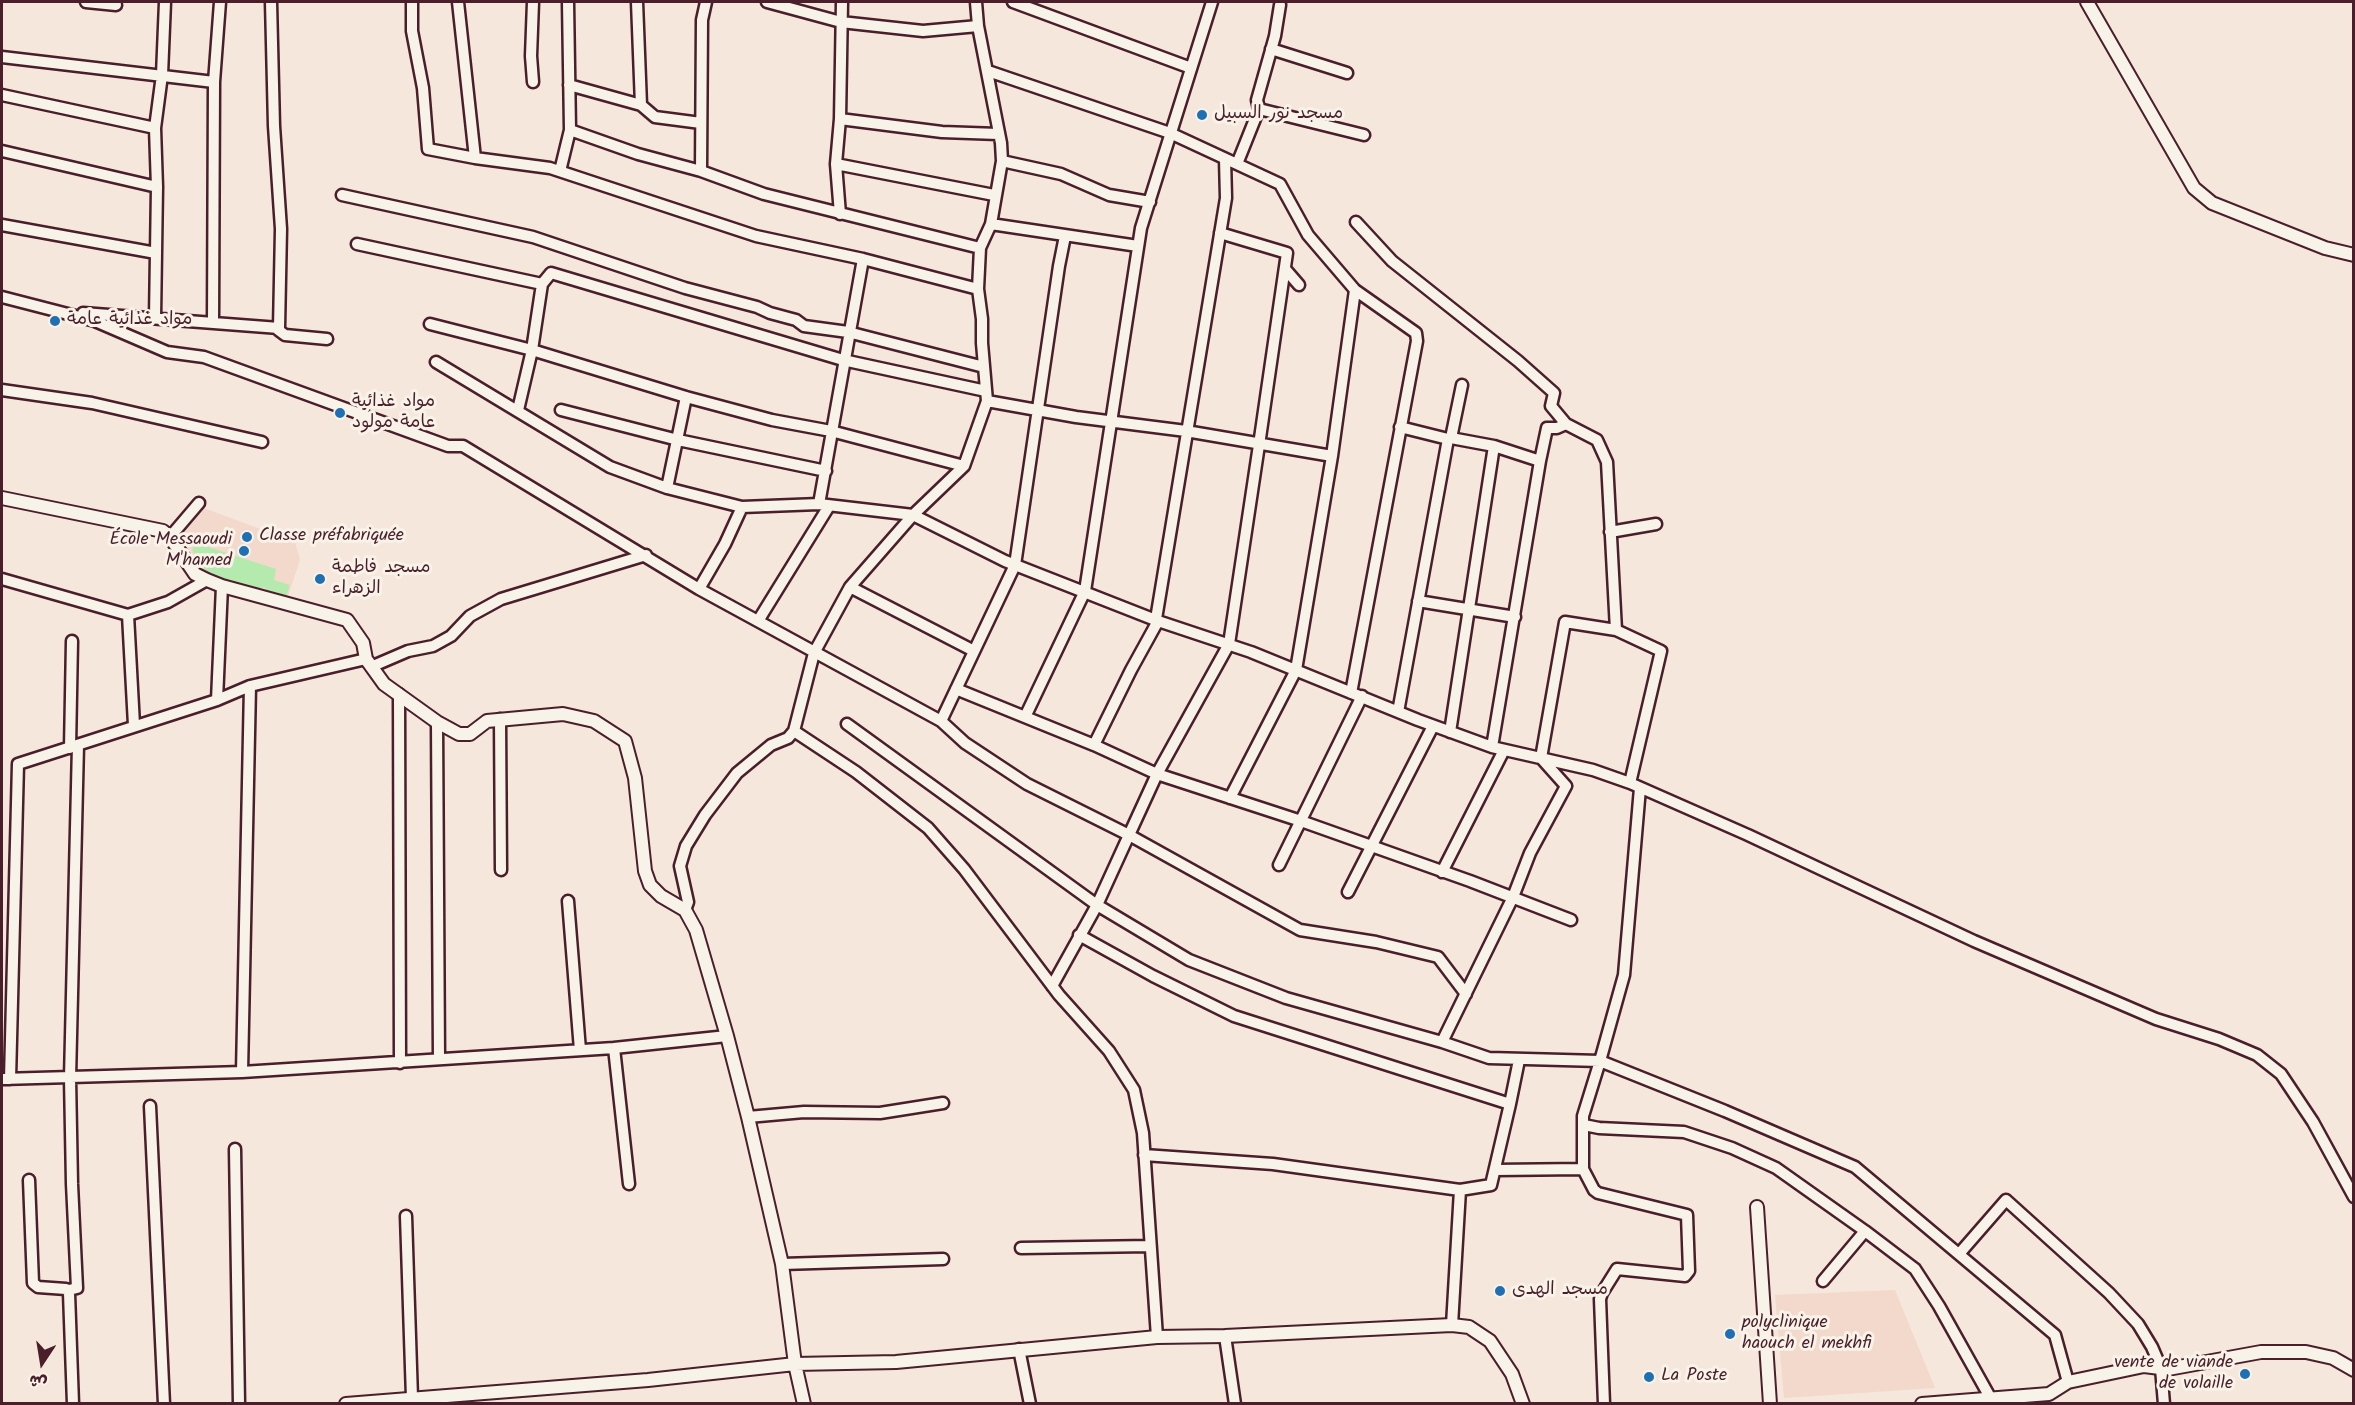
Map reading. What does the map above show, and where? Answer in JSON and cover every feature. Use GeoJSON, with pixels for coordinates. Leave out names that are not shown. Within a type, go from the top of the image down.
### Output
{"type":"FeatureCollection","features":[{"type":"Feature","properties":{"kind":"street"},"geometry":{"type":"LineString","coordinates":[[86,2],[116,5]]}},
{"type":"Feature","properties":{"kind":"street"},"geometry":{"type":"LineString","coordinates":[[155,318],[157,187],[155,128],[162,75],[165,2]]}},
{"type":"Feature","properties":{"kind":"street"},"geometry":{"type":"LineString","coordinates":[[213,323],[214,82],[220,2]]}},
{"type":"Feature","properties":{"kind":"street"},"geometry":{"type":"LineString","coordinates":[[271,2],[274,126],[281,228],[280,326],[277,329]]}},
{"type":"Feature","properties":{"kind":"street"},"geometry":{"type":"LineString","coordinates":[[412,2],[412,31],[423,88],[428,149],[560,171],[756,236],[863,259],[978,289]]}},
{"type":"Feature","properties":{"kind":"street"},"geometry":{"type":"LineString","coordinates":[[458,2],[475,158]]}},
{"type":"Feature","properties":{"kind":"street"},"geometry":{"type":"LineString","coordinates":[[533,2],[531,56],[533,82]]}},
{"type":"Feature","properties":{"kind":"street"},"geometry":{"type":"LineString","coordinates":[[560,171],[570,130],[567,2]]}},
{"type":"Feature","properties":{"kind":"street"},"geometry":{"type":"LineString","coordinates":[[637,2],[641,105]]}},
{"type":"Feature","properties":{"kind":"street"},"geometry":{"type":"LineString","coordinates":[[701,171],[702,20],[706,2]]}},
{"type":"Feature","properties":{"kind":"street"},"geometry":{"type":"LineString","coordinates":[[767,2],[842,22],[923,31],[978,26]]}},
{"type":"Feature","properties":{"kind":"street"},"geometry":{"type":"LineString","coordinates":[[840,214],[836,164],[840,119],[842,2]]}},
{"type":"Feature","properties":{"kind":"street"},"geometry":{"type":"LineString","coordinates":[[685,910],[688,902],[680,866],[686,846],[705,815],[737,773],[771,745],[788,738],[794,730],[814,653],[850,587],[913,515],[964,466],[987,396],[978,289],[980,248],[991,224],[994,195],[1002,161],[1001,142],[978,26],[976,2]]}},
{"type":"Feature","properties":{"kind":"street"},"geometry":{"type":"LineString","coordinates":[[1013,2],[1191,68]]}},
{"type":"Feature","properties":{"kind":"street"},"geometry":{"type":"LineString","coordinates":[[1025,717],[1085,591],[1141,228],[1211,4],[1199,2]]}},
{"type":"Feature","properties":{"kind":"street"},"geometry":{"type":"LineString","coordinates":[[2087,2],[2194,188],[2212,203],[2325,248],[2354,255]]}},
{"type":"Feature","properties":{"kind":"street"},"geometry":{"type":"LineString","coordinates":[[1237,164],[1259,109],[1257,100],[1280,5]]}},
{"type":"Feature","properties":{"kind":"street"},"geometry":{"type":"LineString","coordinates":[[1271,49],[1347,73]]}},
{"type":"Feature","properties":{"kind":"street"},"geometry":{"type":"LineString","coordinates":[[2,57],[214,82]]}},
{"type":"Feature","properties":{"kind":"street"},"geometry":{"type":"LineString","coordinates":[[988,71],[1170,133],[1280,184],[1308,235],[1355,290],[1416,333],[1417,341],[1400,427],[1357,695],[1279,865]]}},
{"type":"Feature","properties":{"kind":"street"},"geometry":{"type":"LineString","coordinates":[[569,85],[641,105],[655,117],[701,123]]}},
{"type":"Feature","properties":{"kind":"street"},"geometry":{"type":"LineString","coordinates":[[2,95],[155,128]]}},
{"type":"Feature","properties":{"kind":"street"},"geometry":{"type":"LineString","coordinates":[[1259,109],[1364,135]]}},
{"type":"Feature","properties":{"kind":"street"},"geometry":{"type":"LineString","coordinates":[[840,119],[942,132],[998,134]]}},
{"type":"Feature","properties":{"kind":"street"},"geometry":{"type":"LineString","coordinates":[[570,130],[638,154],[701,171],[764,194],[980,248]]}},
{"type":"Feature","properties":{"kind":"street"},"geometry":{"type":"LineString","coordinates":[[2,151],[157,187]]}},
{"type":"Feature","properties":{"kind":"street"},"geometry":{"type":"LineString","coordinates":[[1094,745],[1157,620],[1186,431],[1226,198],[1225,159]]}},
{"type":"Feature","properties":{"kind":"street"},"geometry":{"type":"LineString","coordinates":[[1002,161],[1061,174],[1110,195],[1150,202]]}},
{"type":"Feature","properties":{"kind":"street"},"geometry":{"type":"LineString","coordinates":[[836,164],[994,195]]}},
{"type":"Feature","properties":{"kind":"street"},"geometry":{"type":"LineString","coordinates":[[342,195],[533,237],[685,288],[757,307],[796,320],[804,326],[848,332],[984,367]]}},
{"type":"Feature","properties":{"kind":"street"},"geometry":{"type":"LineString","coordinates":[[1356,222],[1392,261],[1518,361],[1554,393],[1551,406],[1566,424],[1597,440],[1607,462],[1616,630]]}},
{"type":"Feature","properties":{"kind":"street"},"geometry":{"type":"LineString","coordinates":[[991,224],[1138,246]]}},
{"type":"Feature","properties":{"kind":"street"},"geometry":{"type":"LineString","coordinates":[[2,225],[156,254]]}},
{"type":"Feature","properties":{"kind":"street"},"geometry":{"type":"LineString","coordinates":[[1052,986],[1097,905],[1157,774],[1228,644],[1287,253],[1220,233]]}},
{"type":"Feature","properties":{"kind":"street"},"geometry":{"type":"LineString","coordinates":[[941,721],[1015,565],[1065,236]]}},
{"type":"Feature","properties":{"kind":"street"},"geometry":{"type":"LineString","coordinates":[[357,244],[542,284]]}},
{"type":"Feature","properties":{"kind":"street"},"geometry":{"type":"LineString","coordinates":[[758,621],[824,505],[825,471],[831,431],[863,259]]}},
{"type":"Feature","properties":{"kind":"street"},"geometry":{"type":"LineString","coordinates":[[1286,270],[1299,285]]}},
{"type":"Feature","properties":{"kind":"street"},"geometry":{"type":"LineString","coordinates":[[518,411],[532,350],[542,284],[551,273],[843,360],[1038,411],[1186,431],[1332,456]]}},
{"type":"Feature","properties":{"kind":"street"},"geometry":{"type":"LineString","coordinates":[[1230,798],[1296,670],[1332,456],[1355,290]]}},
{"type":"Feature","properties":{"kind":"street"},"geometry":{"type":"LineString","coordinates":[[2,297],[95,321],[167,352],[204,357],[448,446],[463,446],[699,589],[941,721],[965,743],[1027,784],[1129,835],[1300,930],[1376,942],[1438,957],[1466,994]]}},
{"type":"Feature","properties":{"kind":"street"},"geometry":{"type":"LineString","coordinates":[[62,312],[277,329],[285,335],[327,339]]}},
{"type":"Feature","properties":{"kind":"street"},"geometry":{"type":"LineString","coordinates":[[430,324],[532,350],[686,397],[772,420],[831,431],[964,466]]}},
{"type":"Feature","properties":{"kind":"street"},"geometry":{"type":"LineString","coordinates":[[436,362],[610,467],[667,488],[742,507],[824,505],[913,515],[1015,565],[1157,620],[1296,670],[1433,726],[1492,747],[1593,770],[1635,785],[2006,954],[2156,1019],[2218,1039],[2257,1055],[2281,1074],[2313,1122],[2354,1197]]}},
{"type":"Feature","properties":{"kind":"street"},"geometry":{"type":"LineString","coordinates":[[1398,712],[1449,438],[1462,385]]}},
{"type":"Feature","properties":{"kind":"street"},"geometry":{"type":"LineString","coordinates":[[2,390],[92,404],[262,442]]}},
{"type":"Feature","properties":{"kind":"street"},"geometry":{"type":"LineString","coordinates":[[667,488],[686,397]]}},
{"type":"Feature","properties":{"kind":"street"},"geometry":{"type":"LineString","coordinates":[[561,410],[678,440],[825,471]]}},
{"type":"Feature","properties":{"kind":"street"},"geometry":{"type":"LineString","coordinates":[[1492,747],[1547,428],[1557,428],[1566,424]]}},
{"type":"Feature","properties":{"kind":"street"},"geometry":{"type":"LineString","coordinates":[[1400,427],[1494,446],[1540,461]]}},
{"type":"Feature","properties":{"kind":"street"},"geometry":{"type":"LineString","coordinates":[[1450,732],[1494,446]]}},
{"type":"Feature","properties":{"kind":"street"},"geometry":{"type":"LineString","coordinates":[[2,498],[163,531],[170,537],[195,574],[207,580],[347,620],[363,643],[369,663],[384,684],[437,722],[459,734],[470,734],[487,721],[563,714],[594,721],[625,741],[635,778],[645,871],[650,885],[661,896],[685,910],[696,930],[727,1036],[782,1264],[795,1364],[804,1404]]}},
{"type":"Feature","properties":{"kind":"street"},"geometry":{"type":"LineString","coordinates":[[170,537],[199,502]]}},
{"type":"Feature","properties":{"kind":"street"},"geometry":{"type":"LineString","coordinates":[[699,589],[725,544],[742,507]]}},
{"type":"Feature","properties":{"kind":"street"},"geometry":{"type":"LineString","coordinates":[[1611,532],[1656,524]]}},
{"type":"Feature","properties":{"kind":"street"},"geometry":{"type":"LineString","coordinates":[[646,555],[501,599],[471,616],[451,636],[433,646],[369,663],[250,686],[216,700],[18,764],[6,1079],[242,1072],[400,1063],[614,1048],[727,1036]]}},
{"type":"Feature","properties":{"kind":"street"},"geometry":{"type":"LineString","coordinates":[[2,579],[128,615],[168,602],[207,580]]}},
{"type":"Feature","properties":{"kind":"street"},"geometry":{"type":"LineString","coordinates":[[216,700],[222,586]]}},
{"type":"Feature","properties":{"kind":"street"},"geometry":{"type":"LineString","coordinates":[[850,587],[974,651]]}},
{"type":"Feature","properties":{"kind":"street"},"geometry":{"type":"LineString","coordinates":[[1418,602],[1515,617]]}},
{"type":"Feature","properties":{"kind":"street"},"geometry":{"type":"LineString","coordinates":[[128,615],[134,725]]}},
{"type":"Feature","properties":{"kind":"street"},"geometry":{"type":"LineString","coordinates":[[1541,758],[1565,622],[1616,630],[1661,651],[1635,785],[1624,975],[1583,1116],[1583,1169],[1594,1190],[1598,1193],[1687,1215],[1688,1274],[1685,1276],[1617,1269],[1600,1299],[1604,1404]]}},
{"type":"Feature","properties":{"kind":"street"},"geometry":{"type":"LineString","coordinates":[[29,1180],[33,1283],[38,1287],[69,1290],[77,1288],[70,1078],[74,747],[72,640]]}},
{"type":"Feature","properties":{"kind":"street"},"geometry":{"type":"LineString","coordinates":[[242,1072],[250,686]]}},
{"type":"Feature","properties":{"kind":"street"},"geometry":{"type":"LineString","coordinates":[[956,689],[1094,745],[1157,774],[1300,821],[1571,920]]}},
{"type":"Feature","properties":{"kind":"street"},"geometry":{"type":"LineString","coordinates":[[399,694],[400,1063]]}},
{"type":"Feature","properties":{"kind":"street"},"geometry":{"type":"LineString","coordinates":[[500,719],[501,870]]}},
{"type":"Feature","properties":{"kind":"street"},"geometry":{"type":"LineString","coordinates":[[437,722],[439,1059]]}},
{"type":"Feature","properties":{"kind":"street"},"geometry":{"type":"LineString","coordinates":[[847,724],[1097,905],[1189,960],[1286,998],[1442,1042],[1489,1058],[1600,1061],[1725,1111],[1855,1167],[2055,1335],[2068,1382]]}},
{"type":"Feature","properties":{"kind":"street"},"geometry":{"type":"LineString","coordinates":[[1348,892],[1433,726]]}},
{"type":"Feature","properties":{"kind":"street"},"geometry":{"type":"LineString","coordinates":[[794,730],[856,772],[928,828],[964,869],[1052,986],[1109,1051],[1134,1090],[1143,1133],[1157,1336]]}},
{"type":"Feature","properties":{"kind":"street"},"geometry":{"type":"LineString","coordinates":[[1442,872],[1504,750]]}},
{"type":"Feature","properties":{"kind":"street"},"geometry":{"type":"LineString","coordinates":[[1442,1042],[1513,897],[1530,853],[1566,786],[1541,758]]}},
{"type":"Feature","properties":{"kind":"street"},"geometry":{"type":"LineString","coordinates":[[568,901],[580,1050]]}},
{"type":"Feature","properties":{"kind":"street"},"geometry":{"type":"LineString","coordinates":[[1080,934],[1153,976],[1234,1016],[1510,1104]]}},
{"type":"Feature","properties":{"kind":"street"},"geometry":{"type":"LineString","coordinates":[[614,1048],[629,1184]]}},
{"type":"Feature","properties":{"kind":"street"},"geometry":{"type":"LineString","coordinates":[[1144,1155],[1273,1164],[1460,1191],[1491,1185],[1519,1060]]}},
{"type":"Feature","properties":{"kind":"street"},"geometry":{"type":"LineString","coordinates":[[748,1117],[804,1112],[880,1113],[943,1103]]}},
{"type":"Feature","properties":{"kind":"street"},"geometry":{"type":"LineString","coordinates":[[150,1106],[164,1404]]}},
{"type":"Feature","properties":{"kind":"street"},"geometry":{"type":"LineString","coordinates":[[1584,1125],[1599,1128],[1684,1132],[1732,1148],[1776,1168],[1915,1269],[1939,1306],[1991,1399]]}},
{"type":"Feature","properties":{"kind":"street"},"geometry":{"type":"LineString","coordinates":[[235,1149],[239,1404]]}},
{"type":"Feature","properties":{"kind":"street"},"geometry":{"type":"LineString","coordinates":[[1495,1170],[1583,1169]]}},
{"type":"Feature","properties":{"kind":"street"},"geometry":{"type":"LineString","coordinates":[[1452,1325],[1460,1191]]}},
{"type":"Feature","properties":{"kind":"street"},"geometry":{"type":"LineString","coordinates":[[1959,1254],[2007,1200],[2109,1293],[2138,1324],[2161,1368],[2164,1404]]}},
{"type":"Feature","properties":{"kind":"street"},"geometry":{"type":"LineString","coordinates":[[1757,1207],[1770,1404]]}},
{"type":"Feature","properties":{"kind":"street"},"geometry":{"type":"LineString","coordinates":[[406,1216],[412,1398]]}},
{"type":"Feature","properties":{"kind":"street"},"geometry":{"type":"LineString","coordinates":[[1823,1281],[1865,1231]]}},
{"type":"Feature","properties":{"kind":"street"},"geometry":{"type":"LineString","coordinates":[[1021,1248],[1150,1246]]}},
{"type":"Feature","properties":{"kind":"street"},"geometry":{"type":"LineString","coordinates":[[782,1264],[943,1259]]}},
{"type":"Feature","properties":{"kind":"street"},"geometry":{"type":"LineString","coordinates":[[69,1290],[73,1404]]}},
{"type":"Feature","properties":{"kind":"street"},"geometry":{"type":"LineString","coordinates":[[345,1404],[412,1398],[427,1400],[795,1364],[896,1362],[1157,1336],[1225,1336],[1452,1325],[1470,1327],[1490,1341],[1512,1374],[1523,1404]]}},
{"type":"Feature","properties":{"kind":"street"},"geometry":{"type":"LineString","coordinates":[[1225,1336],[1235,1404]]}},
{"type":"Feature","properties":{"kind":"street"},"geometry":{"type":"LineString","coordinates":[[1019,1349],[1030,1404]]}},
{"type":"Feature","properties":{"kind":"street"},"geometry":{"type":"LineString","coordinates":[[1922,1404],[2049,1394],[2068,1382],[2144,1366],[2168,1369],[2261,1352],[2306,1352],[2333,1358],[2354,1370]]}},
{"type":"Feature","properties":{"kind":"shaded area","name":"École Messaoudi M'hamed"},"geometry":{"type":"Polygon","coordinates":[[[204,508],[295,542],[300,560],[287,599],[266,596],[263,589],[255,592],[230,585],[205,573],[180,536],[204,508]]]}},
{"type":"Feature","properties":{"kind":"shaded area"},"geometry":{"type":"Polygon","coordinates":[[[1895,1290],[1935,1388],[1784,1398],[1775,1295],[1895,1290]]]}},
{"type":"Feature","properties":{"kind":"green space"},"geometry":{"type":"Polygon","coordinates":[[[196,543],[276,569],[274,580],[290,585],[286,597],[267,593],[265,587],[256,590],[230,583],[206,571],[192,550],[196,543]]]}},
{"type":"Feature","properties":{"kind":"place","name":"مسجد نور السبيل"},"geometry":{"type":"Point","coordinates":[1202,115]}},
{"type":"Feature","properties":{"kind":"place","name":"مواد غذائية عامة"},"geometry":{"type":"Point","coordinates":[55,321]}},
{"type":"Feature","properties":{"kind":"place","name":"مواد غذائية عامة مولود"},"geometry":{"type":"Point","coordinates":[340,413]}},
{"type":"Feature","properties":{"kind":"place","name":"Classe préfabriquée"},"geometry":{"type":"Point","coordinates":[247,537]}},
{"type":"Feature","properties":{"kind":"place","name":"École Messaoudi M'hamed"},"geometry":{"type":"Point","coordinates":[244,551]}},
{"type":"Feature","properties":{"kind":"place","name":"مسجد فاطمة الزهراء"},"geometry":{"type":"Point","coordinates":[320,579]}},
{"type":"Feature","properties":{"kind":"place","name":"مسجد الهدى"},"geometry":{"type":"Point","coordinates":[1500,1291]}},
{"type":"Feature","properties":{"kind":"place","name":"polyclinique haouch el mekhfi"},"geometry":{"type":"Point","coordinates":[1730,1334]}},
{"type":"Feature","properties":{"kind":"place","name":"vente de viande de volaille"},"geometry":{"type":"Point","coordinates":[2245,1374]}},
{"type":"Feature","properties":{"kind":"place","name":"La Poste"},"geometry":{"type":"Point","coordinates":[1649,1377]}}]}
